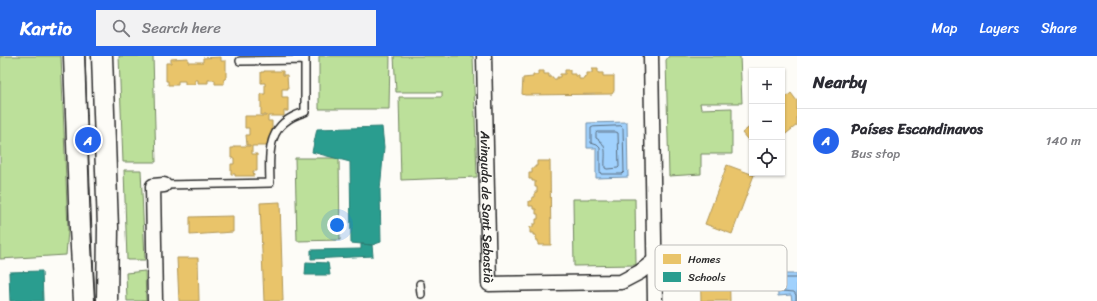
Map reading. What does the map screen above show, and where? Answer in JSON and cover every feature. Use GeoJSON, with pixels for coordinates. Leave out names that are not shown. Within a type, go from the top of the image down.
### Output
{"type":"FeatureCollection","features":[{"type":"Feature","properties":{"kind":"main road"},"geometry":{"type":"LineString","coordinates":[[74,56],[84,301]]}},
{"type":"Feature","properties":{"kind":"main road"},"geometry":{"type":"LineString","coordinates":[[102,56],[108,228],[107,301]]}},
{"type":"Feature","properties":{"kind":"street","name":"Avinguda de Sant Sebastià"},"geometry":{"type":"LineString","coordinates":[[484,56],[489,284],[621,282],[640,272],[654,261]]}},
{"type":"Feature","properties":{"kind":"street"},"geometry":{"type":"LineString","coordinates":[[651,56],[655,301]]}},
{"type":"Feature","properties":{"kind":"street"},"geometry":{"type":"LineString","coordinates":[[155,301],[152,186],[164,186]]}},
{"type":"Feature","properties":{"kind":"lane"},"geometry":{"type":"LineString","coordinates":[[164,186],[270,183],[269,160],[275,133],[280,126],[290,118],[305,112],[305,58],[240,61]]}},
{"type":"Feature","properties":{"kind":"lane"},"geometry":{"type":"LineString","coordinates":[[420,284],[421,294]]}},
{"type":"Feature","properties":{"kind":"green space"},"geometry":{"type":"Polygon","coordinates":[[[0,56],[61,56],[68,231],[66,255],[0,259],[0,56]]]}},
{"type":"Feature","properties":{"kind":"green space"},"geometry":{"type":"Polygon","coordinates":[[[119,56],[153,56],[156,162],[123,162],[119,56]]]}},
{"type":"Feature","properties":{"kind":"green space"},"geometry":{"type":"Polygon","coordinates":[[[319,56],[390,56],[389,109],[319,109],[319,56]]]}},
{"type":"Feature","properties":{"kind":"green space"},"geometry":{"type":"Polygon","coordinates":[[[394,56],[473,56],[477,177],[401,180],[399,97],[442,97],[442,92],[396,92],[394,56]]]}},
{"type":"Feature","properties":{"kind":"green space"},"geometry":{"type":"Polygon","coordinates":[[[669,56],[740,56],[742,103],[700,103],[701,109],[732,108],[732,154],[701,154],[701,174],[669,176],[666,60],[669,56]]]}},
{"type":"Feature","properties":{"kind":"green space"},"geometry":{"type":"Polygon","coordinates":[[[295,158],[339,158],[340,240],[297,241],[295,158]]]}},
{"type":"Feature","properties":{"kind":"green space"},"geometry":{"type":"Polygon","coordinates":[[[124,170],[141,170],[145,260],[127,260],[124,170]]]}},
{"type":"Feature","properties":{"kind":"green space"},"geometry":{"type":"Polygon","coordinates":[[[573,199],[635,199],[636,265],[574,266],[573,199]]]}},
{"type":"Feature","properties":{"kind":"green space"},"geometry":{"type":"Polygon","coordinates":[[[145,271],[146,301],[127,301],[126,273],[145,271]]]}},
{"type":"Feature","properties":{"kind":"water"},"geometry":{"type":"Polygon","coordinates":[[[627,122],[628,177],[596,178],[596,148],[587,148],[587,123],[627,122]]]}},
{"type":"Feature","properties":{"kind":"water"},"geometry":{"type":"Polygon","coordinates":[[[787,274],[797,274],[797,301],[792,301],[791,295],[778,296],[778,291],[787,291],[787,274]]]}},
{"type":"Feature","properties":{"kind":"building: Homes"},"geometry":{"type":"Polygon","coordinates":[[[221,57],[221,61],[226,61],[226,79],[224,79],[224,84],[215,84],[215,80],[208,80],[208,83],[198,83],[198,80],[195,80],[195,84],[185,84],[185,81],[178,81],[178,85],[168,85],[168,81],[166,81],[166,63],[171,63],[171,59],[188,58],[188,62],[203,62],[203,58],[221,57]]]}},
{"type":"Feature","properties":{"kind":"building: Homes"},"geometry":{"type":"Polygon","coordinates":[[[592,69],[598,69],[598,73],[603,73],[603,76],[614,76],[614,91],[612,94],[522,94],[523,78],[538,75],[538,71],[544,71],[544,74],[549,74],[549,77],[557,79],[557,77],[560,77],[560,74],[565,74],[565,70],[570,70],[570,74],[576,74],[576,76],[579,76],[579,79],[584,79],[584,77],[587,77],[587,73],[592,73],[592,69]]]}},
{"type":"Feature","properties":{"kind":"building: Homes"},"geometry":{"type":"Polygon","coordinates":[[[283,71],[283,75],[287,75],[288,89],[282,89],[282,97],[288,97],[288,111],[284,111],[284,116],[268,116],[268,121],[272,121],[272,138],[268,138],[268,146],[252,146],[252,154],[257,154],[257,171],[253,171],[254,176],[235,176],[235,174],[231,174],[231,164],[234,164],[234,158],[231,158],[231,148],[234,148],[234,146],[250,146],[247,145],[246,135],[249,135],[249,128],[245,128],[245,116],[266,116],[261,115],[261,94],[265,94],[265,83],[261,83],[261,72],[283,71]]]}},
{"type":"Feature","properties":{"kind":"building: Homes"},"geometry":{"type":"Polygon","coordinates":[[[791,93],[797,101],[797,125],[785,135],[785,104],[785,98],[791,93]]]}},
{"type":"Feature","properties":{"kind":"building: Homes"},"geometry":{"type":"Polygon","coordinates":[[[749,127],[749,141],[742,133],[749,127]]]}},
{"type":"Feature","properties":{"kind":"building: Homes"},"geometry":{"type":"Polygon","coordinates":[[[537,161],[550,161],[551,245],[538,245],[536,235],[530,233],[530,227],[533,227],[533,224],[536,224],[538,214],[536,214],[536,209],[533,209],[533,206],[529,206],[529,201],[532,201],[532,197],[535,197],[537,187],[535,187],[535,181],[529,179],[529,173],[532,173],[532,168],[537,166],[537,161]]]}},
{"type":"Feature","properties":{"kind":"building: Homes"},"geometry":{"type":"Polygon","coordinates":[[[727,165],[749,173],[749,176],[754,176],[732,234],[705,224],[727,165]]]}},
{"type":"Feature","properties":{"kind":"building: Homes"},"geometry":{"type":"Polygon","coordinates":[[[280,202],[283,301],[264,301],[260,203],[280,202]]]}},
{"type":"Feature","properties":{"kind":"building: Homes"},"geometry":{"type":"Polygon","coordinates":[[[233,216],[233,232],[190,235],[190,217],[233,216]]]}},
{"type":"Feature","properties":{"kind":"building: Homes"},"geometry":{"type":"Polygon","coordinates":[[[177,258],[198,258],[199,301],[179,301],[177,258]]]}},
{"type":"Feature","properties":{"kind":"building: Homes"},"geometry":{"type":"Polygon","coordinates":[[[701,291],[730,291],[730,301],[701,301],[701,291]]]}},
{"type":"Feature","properties":{"kind":"building: Schools"},"geometry":{"type":"Polygon","coordinates":[[[382,127],[384,147],[380,190],[381,242],[372,245],[351,243],[350,162],[312,152],[317,129],[382,127]]]}},
{"type":"Feature","properties":{"kind":"building: Schools"},"geometry":{"type":"Polygon","coordinates":[[[361,244],[372,245],[373,256],[311,259],[311,250],[361,249],[361,244]]]}},
{"type":"Feature","properties":{"kind":"building: Schools"},"geometry":{"type":"Polygon","coordinates":[[[306,262],[328,263],[330,275],[305,275],[306,262]]]}},
{"type":"Feature","properties":{"kind":"building: Schools"},"geometry":{"type":"Polygon","coordinates":[[[42,271],[43,301],[10,301],[9,272],[42,271]]]}},
{"type":"Feature","properties":{"kind":"tram line"},"geometry":{"type":"LineString","coordinates":[[85,56],[95,301]]}},
{"type":"Feature","properties":{"kind":"place","name":"Países Escandinavos"},"geometry":{"type":"Point","coordinates":[88,140]}}]}
